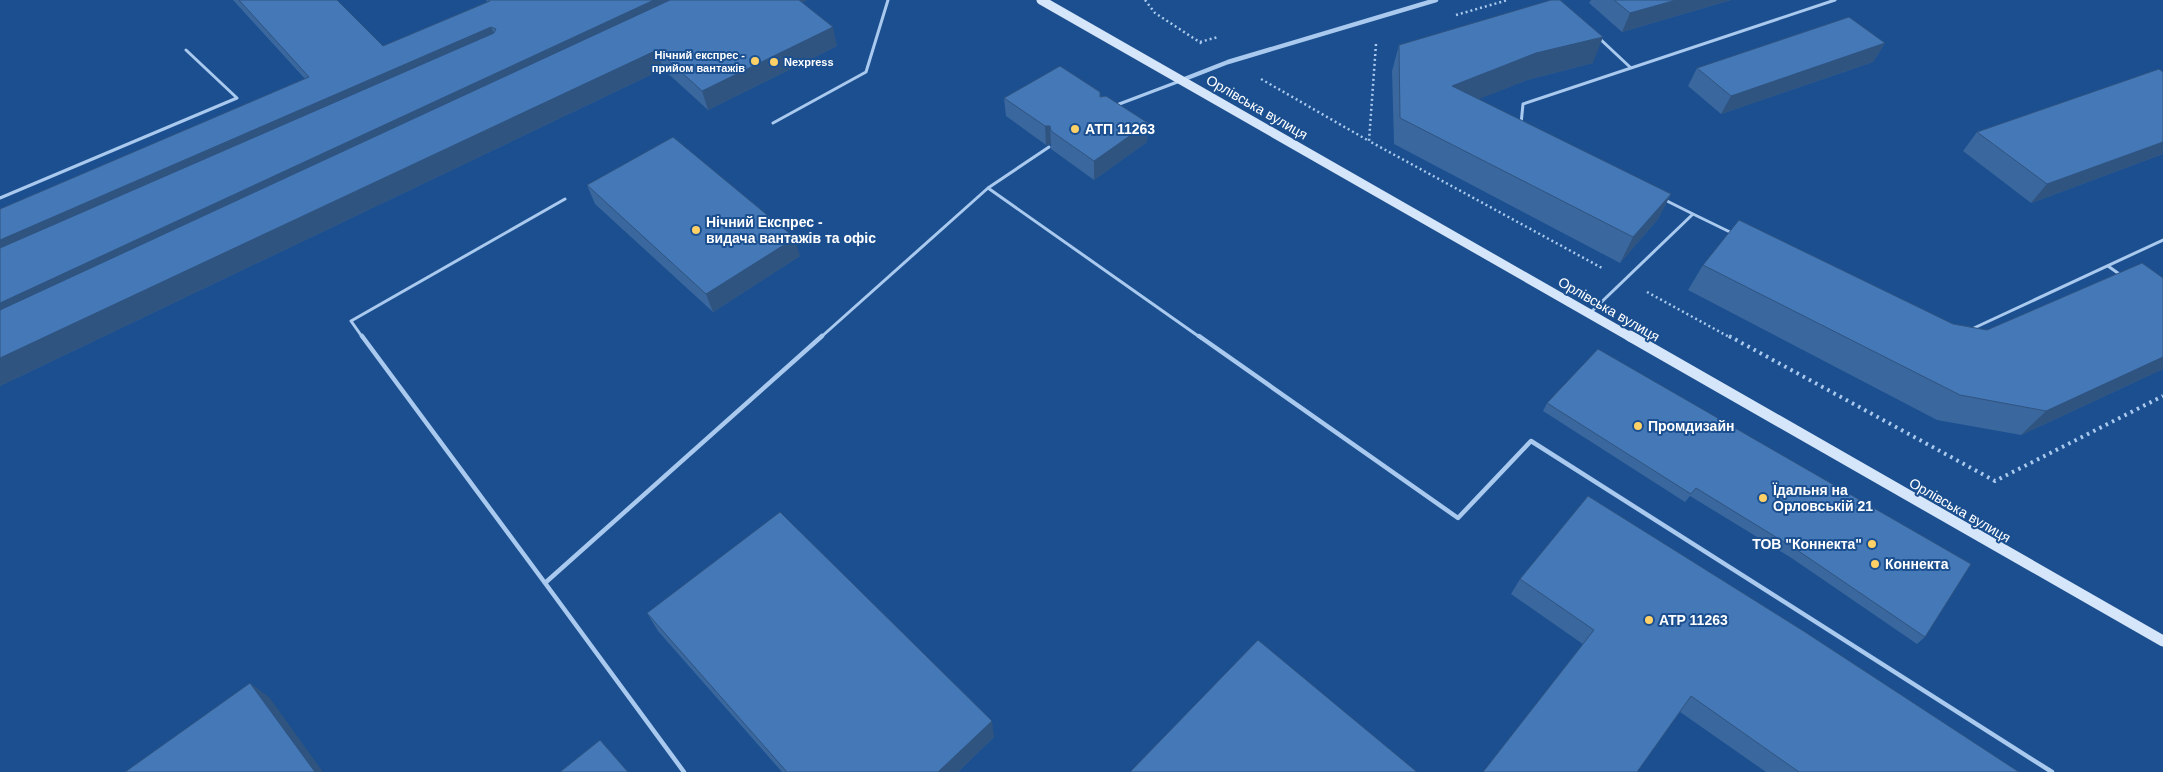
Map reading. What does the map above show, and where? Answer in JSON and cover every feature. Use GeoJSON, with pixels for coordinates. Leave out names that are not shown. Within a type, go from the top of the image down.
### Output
{"type":"FeatureCollection","features":[{"type":"Feature","properties":{"kind":"street","name":"Орлівська вулиця"},"geometry":{"type":"LineString","coordinates":[[1041,0],[2163,641]]}},
{"type":"Feature","properties":{"kind":"street"},"geometry":{"type":"LineString","coordinates":[[1182,80],[1228,62],[1436,0]]}},
{"type":"Feature","properties":{"kind":"lane"},"geometry":{"type":"LineString","coordinates":[[773,123],[866,72],[888,0]]}},
{"type":"Feature","properties":{"kind":"lane"},"geometry":{"type":"LineString","coordinates":[[1520,126],[1523,104],[1836,0]]}},
{"type":"Feature","properties":{"kind":"lane"},"geometry":{"type":"LineString","coordinates":[[1595,34],[1631,68]]}},
{"type":"Feature","properties":{"kind":"lane"},"geometry":{"type":"LineString","coordinates":[[0,198],[237,98],[186,50]]}},
{"type":"Feature","properties":{"kind":"lane"},"geometry":{"type":"LineString","coordinates":[[1111,107],[1182,80]]}},
{"type":"Feature","properties":{"kind":"lane"},"geometry":{"type":"LineString","coordinates":[[545,583],[988,188],[1049,147]]}},
{"type":"Feature","properties":{"kind":"lane"},"geometry":{"type":"LineString","coordinates":[[988,188],[1458,518],[1531,440],[2052,772]]}},
{"type":"Feature","properties":{"kind":"lane"},"geometry":{"type":"LineString","coordinates":[[1658,196],[1736,235]]}},
{"type":"Feature","properties":{"kind":"lane"},"geometry":{"type":"LineString","coordinates":[[565,199],[351,321],[684,772]]}},
{"type":"Feature","properties":{"kind":"lane"},"geometry":{"type":"LineString","coordinates":[[1589,314],[1693,214]]}},
{"type":"Feature","properties":{"kind":"lane"},"geometry":{"type":"LineString","coordinates":[[1966,328],[1976,328],[2163,240]]}},
{"type":"Feature","properties":{"kind":"lane"},"geometry":{"type":"LineString","coordinates":[[2108,266],[2124,277]]}},
{"type":"Feature","properties":{"kind":"path"},"geometry":{"type":"LineString","coordinates":[[1452,16],[1508,0]]}},
{"type":"Feature","properties":{"kind":"path"},"geometry":{"type":"LineString","coordinates":[[1377,37],[1369,141],[1995,481],[2163,396]]}},
{"type":"Feature","properties":{"kind":"building"},"geometry":{"type":"Polygon","coordinates":[[[239,0],[337,0],[383,46],[489,0],[654,0],[0,303],[0,248],[494,33],[496,29],[491,27],[0,240],[0,209],[309,77],[239,0]]]}},
{"type":"Feature","properties":{"kind":"building"},"geometry":{"type":"Polygon","coordinates":[[[670,0],[799,0],[833,27],[702,91],[657,50],[0,358],[0,310],[670,0]]]}},
{"type":"Feature","properties":{"kind":"building"},"geometry":{"type":"Polygon","coordinates":[[[1551,0],[1560,0],[1603,37],[1536,53],[1452,86],[1671,194],[1633,237],[1400,118],[1399,45],[1551,0]]]}},
{"type":"Feature","properties":{"kind":"building"},"geometry":{"type":"Polygon","coordinates":[[[1614,0],[1676,0],[1630,13],[1614,0]]]}},
{"type":"Feature","properties":{"kind":"building"},"geometry":{"type":"Polygon","coordinates":[[[1849,17],[1885,43],[1731,96],[1697,68],[1849,17]]]}},
{"type":"Feature","properties":{"kind":"building","name":"АТП 11263"},"geometry":{"type":"Polygon","coordinates":[[[1060,66],[1100,92],[1100,97],[1106,96],[1148,123],[1094,161],[1051,131],[1050,126],[1045,126],[1004,98],[1060,66]]]}},
{"type":"Feature","properties":{"kind":"building"},"geometry":{"type":"Polygon","coordinates":[[[2159,69],[2163,72],[2163,142],[2047,184],[1977,132],[2159,69]]]}},
{"type":"Feature","properties":{"kind":"building","name":"Нічний Експрес - видача вантажів та офіс"},"geometry":{"type":"Polygon","coordinates":[[[673,137],[795,238],[706,294],[587,185],[673,137]]]}},
{"type":"Feature","properties":{"kind":"building"},"geometry":{"type":"Polygon","coordinates":[[[1739,220],[1953,324],[1987,330],[2142,263],[2163,278],[2163,357],[2046,411],[1960,395],[1703,265],[1739,220]]]}},
{"type":"Feature","properties":{"kind":"building"},"geometry":{"type":"Polygon","coordinates":[[[1598,349],[1971,564],[1925,637],[1797,550],[1696,488],[1691,494],[1547,403],[1598,349]]]}},
{"type":"Feature","properties":{"kind":"building"},"geometry":{"type":"Polygon","coordinates":[[[1588,496],[1805,632],[2019,772],[1799,772],[1691,696],[1637,772],[1483,772],[1594,630],[1520,579],[1588,496]]]}},
{"type":"Feature","properties":{"kind":"building"},"geometry":{"type":"Polygon","coordinates":[[[780,512],[992,721],[938,772],[787,772],[647,613],[780,512]]]}},
{"type":"Feature","properties":{"kind":"building"},"geometry":{"type":"Polygon","coordinates":[[[1258,640],[1417,772],[1130,772],[1258,640]]]}},
{"type":"Feature","properties":{"kind":"building"},"geometry":{"type":"Polygon","coordinates":[[[250,683],[315,772],[125,772],[250,683]]]}},
{"type":"Feature","properties":{"kind":"building"},"geometry":{"type":"Polygon","coordinates":[[[600,740],[628,772],[560,772],[600,740]]]}},
{"type":"Feature","properties":{"kind":"place","name":"Нічний експрес - прийом вантажів"},"geometry":{"type":"Point","coordinates":[755,61]}},
{"type":"Feature","properties":{"kind":"place","name":"Nexpress"},"geometry":{"type":"Point","coordinates":[774,62]}},
{"type":"Feature","properties":{"kind":"place","name":"АТП 11263"},"geometry":{"type":"Point","coordinates":[1075,129]}},
{"type":"Feature","properties":{"kind":"place","name":"Нічний Експрес - видача вантажів та офіс"},"geometry":{"type":"Point","coordinates":[696,230]}},
{"type":"Feature","properties":{"kind":"place","name":"Промдизайн"},"geometry":{"type":"Point","coordinates":[1638,426]}},
{"type":"Feature","properties":{"kind":"place","name":"Їдальня на Орловській 21"},"geometry":{"type":"Point","coordinates":[1763,498]}},
{"type":"Feature","properties":{"kind":"place","name":"ТОВ \"Коннекта\""},"geometry":{"type":"Point","coordinates":[1872,544]}},
{"type":"Feature","properties":{"kind":"place","name":"Коннекта"},"geometry":{"type":"Point","coordinates":[1875,564]}},
{"type":"Feature","properties":{"kind":"place","name":"ATP 11263"},"geometry":{"type":"Point","coordinates":[1649,620]}}]}
